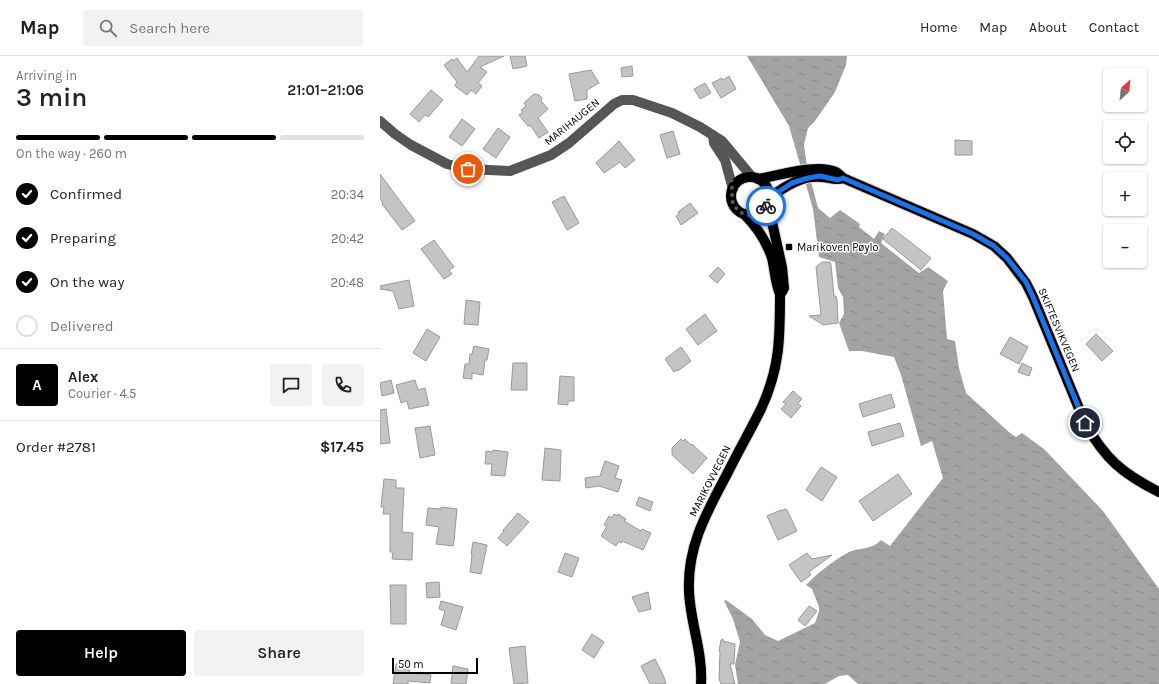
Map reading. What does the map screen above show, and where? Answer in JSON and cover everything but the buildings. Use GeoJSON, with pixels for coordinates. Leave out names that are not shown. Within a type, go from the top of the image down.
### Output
{"type":"FeatureCollection","features":[{"type":"Feature","properties":{"kind":"main road","name":"SKIFTESVIKVEGEN"},"geometry":{"type":"LineString","coordinates":[[755,178],[770,177],[805,169],[825,174],[838,180],[843,178],[973,234],[994,246],[1007,258],[1026,282],[1085,423],[1096,441],[1106,455],[1118,467],[1131,477],[1159,492]]}},
{"type":"Feature","properties":{"kind":"main road","name":"SKIFTESVIKVEGEN"},"geometry":{"type":"LineString","coordinates":[[768,201],[778,191],[792,183],[825,174]]}},
{"type":"Feature","properties":{"kind":"main road"},"geometry":{"type":"LineString","coordinates":[[755,178],[767,187],[768,201],[759,213],[754,215],[744,214],[736,208],[732,202],[731,196],[733,189],[736,183],[742,179],[755,178]]}},
{"type":"Feature","properties":{"kind":"main road","name":"MARIKOVVEGEN"},"geometry":{"type":"LineString","coordinates":[[768,201],[784,288],[780,294]]}},
{"type":"Feature","properties":{"kind":"main road","name":"MARIKOVVEGEN"},"geometry":{"type":"LineString","coordinates":[[701,684],[700,659],[690,609],[689,589],[693,551],[698,532],[707,512],[762,409],[775,373],[780,341],[780,294],[772,258],[764,237],[753,222],[744,214]]}},
{"type":"Feature","properties":{"kind":"street","name":"MARIHAUGEN"},"geometry":{"type":"LineString","coordinates":[[380,121],[395,134],[420,151],[447,164],[468,169],[510,171],[546,158],[570,143],[614,104],[622,100],[633,100],[672,113],[700,127],[722,141],[755,178]]}},
{"type":"Feature","properties":{"kind":"street"},"geometry":{"type":"LineString","coordinates":[[713,136],[714,143],[725,160],[733,189]]}},
{"type":"Feature","properties":{"kind":"water"},"geometry":{"type":"Polygon","coordinates":[[[747,56],[847,56],[846,65],[835,92],[815,121],[808,128],[804,145],[807,166],[818,208],[830,218],[840,210],[860,224],[859,227],[874,239],[879,231],[885,234],[881,243],[919,273],[928,267],[948,281],[943,291],[947,339],[955,341],[959,368],[966,393],[1010,433],[1016,437],[1022,433],[1044,449],[1103,511],[1159,589],[1159,684],[858,684],[848,675],[839,676],[825,684],[738,684],[735,665],[740,642],[733,619],[724,601],[726,600],[752,619],[765,635],[778,641],[815,623],[819,607],[812,589],[806,585],[826,567],[849,552],[870,547],[881,540],[890,546],[943,478],[932,441],[921,446],[901,375],[894,357],[862,351],[849,351],[839,323],[844,314],[843,297],[838,288],[835,262],[819,257],[813,209],[789,126],[747,56]]]}},
{"type":"Feature","properties":{"kind":"way so far"},"geometry":{"type":"LineString","coordinates":[[468,169],[510,171],[546,158],[570,143],[614,104],[622,100],[633,100],[672,113],[700,127],[713,136],[714,143],[725,160],[733,189],[731,196],[732,202],[736,208],[747,215],[754,215],[759,213],[766,206]]}},
{"type":"Feature","properties":{"kind":"place","name":"Marikoven Pøylo"},"geometry":{"type":"Point","coordinates":[789,247]}},
{"type":"Feature","properties":{"kind":"route"},"geometry":{"type":"LineString","coordinates":[[766,206],[769,198],[792,183],[820,176],[838,180],[843,178],[973,234],[994,246],[1007,258],[1026,282],[1085,423]]}}]}
